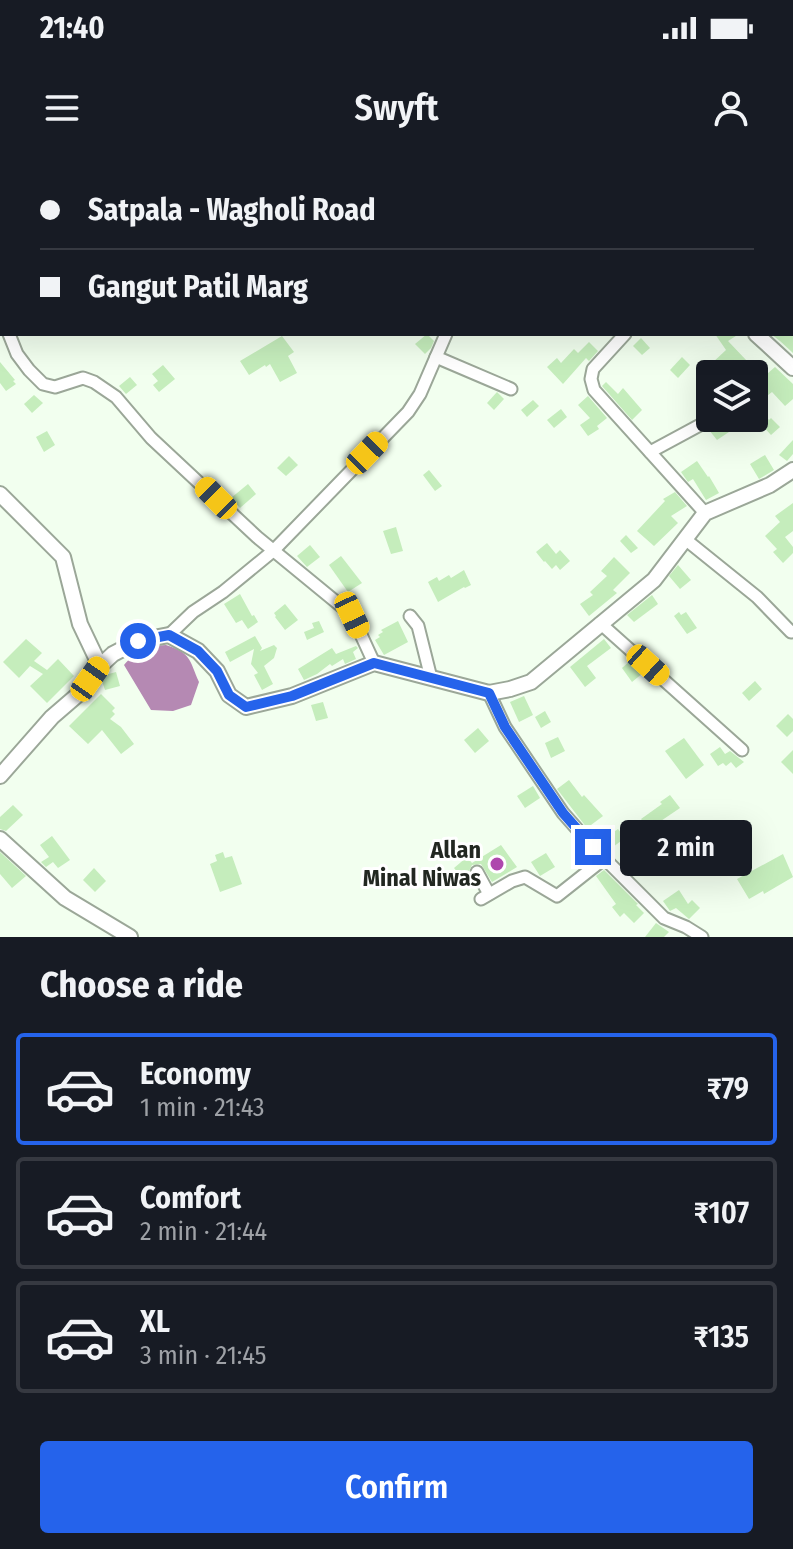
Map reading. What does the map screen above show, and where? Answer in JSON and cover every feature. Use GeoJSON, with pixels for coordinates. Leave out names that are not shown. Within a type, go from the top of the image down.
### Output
{"type":"FeatureCollection","features":[{"type":"Feature","properties":{"kind":"main road"},"geometry":{"type":"LineString","coordinates":[[758,336],[793,368]]}},
{"type":"Feature","properties":{"kind":"main road"},"geometry":{"type":"LineString","coordinates":[[0,776],[113,654],[138,641],[169,635],[198,651],[217,671],[229,695],[246,707],[292,696],[374,663],[489,693],[531,682],[654,580],[705,513],[770,485],[793,470]]}},
{"type":"Feature","properties":{"kind":"main road"},"geometry":{"type":"LineString","coordinates":[[0,494],[63,557],[80,624],[100,666]]}},
{"type":"Feature","properties":{"kind":"main road"},"geometry":{"type":"LineString","coordinates":[[0,839],[65,898],[130,937]]}},
{"type":"Feature","properties":{"kind":"street"},"geometry":{"type":"LineString","coordinates":[[10,336],[17,354],[43,384],[55,387],[83,378],[116,397],[151,438],[273,551],[352,615],[374,663]]}},
{"type":"Feature","properties":{"kind":"street"},"geometry":{"type":"LineString","coordinates":[[169,635],[193,612],[273,551],[408,412],[420,394],[445,336]]}},
{"type":"Feature","properties":{"kind":"street"},"geometry":{"type":"LineString","coordinates":[[623,336],[593,369],[591,379],[594,390],[705,513]]}},
{"type":"Feature","properties":{"kind":"street"},"geometry":{"type":"LineString","coordinates":[[436,357],[511,389]]}},
{"type":"Feature","properties":{"kind":"street"},"geometry":{"type":"LineString","coordinates":[[650,452],[696,427]]}},
{"type":"Feature","properties":{"kind":"street"},"geometry":{"type":"LineString","coordinates":[[685,539],[757,597],[791,632]]}},
{"type":"Feature","properties":{"kind":"street"},"geometry":{"type":"LineString","coordinates":[[410,616],[418,626],[431,678]]}},
{"type":"Feature","properties":{"kind":"street"},"geometry":{"type":"LineString","coordinates":[[600,623],[742,750]]}},
{"type":"Feature","properties":{"kind":"street"},"geometry":{"type":"LineString","coordinates":[[489,693],[505,727],[563,813],[664,918],[702,937]]}},
{"type":"Feature","properties":{"kind":"street"},"geometry":{"type":"LineString","coordinates":[[477,872],[485,897],[525,877],[557,896],[605,858]]}},
{"type":"Feature","properties":{"kind":"shaded area"},"geometry":{"type":"Polygon","coordinates":[[[166,645],[188,658],[199,682],[191,705],[173,711],[151,710],[124,665],[142,650],[166,645]]]}},
{"type":"Feature","properties":{"kind":"building"},"geometry":{"type":"Polygon","coordinates":[[[282,336],[294,352],[288,356],[297,373],[280,382],[270,364],[249,375],[240,361],[282,336]]]}},
{"type":"Feature","properties":{"kind":"building"},"geometry":{"type":"Polygon","coordinates":[[[425,336],[434,341],[425,354],[415,344],[425,336]]]}},
{"type":"Feature","properties":{"kind":"building"},"geometry":{"type":"Polygon","coordinates":[[[716,336],[736,336],[728,341],[746,360],[715,360],[726,350],[716,336]]]}},
{"type":"Feature","properties":{"kind":"building"},"geometry":{"type":"Polygon","coordinates":[[[774,336],[793,336],[793,353],[774,336]]]}},
{"type":"Feature","properties":{"kind":"building"},"geometry":{"type":"Polygon","coordinates":[[[641,338],[650,348],[642,355],[633,346],[641,338]]]}},
{"type":"Feature","properties":{"kind":"building"},"geometry":{"type":"Polygon","coordinates":[[[589,342],[598,351],[589,361],[586,358],[563,384],[547,367],[557,358],[561,363],[574,349],[578,353],[589,342]]]}},
{"type":"Feature","properties":{"kind":"building"},"geometry":{"type":"Polygon","coordinates":[[[682,357],[690,365],[678,378],[670,370],[682,357]]]}},
{"type":"Feature","properties":{"kind":"building"},"geometry":{"type":"Polygon","coordinates":[[[0,362],[16,384],[6,391],[0,383],[0,362]]]}},
{"type":"Feature","properties":{"kind":"building"},"geometry":{"type":"Polygon","coordinates":[[[163,365],[175,379],[159,392],[153,385],[158,381],[152,374],[163,365]]]}},
{"type":"Feature","properties":{"kind":"building"},"geometry":{"type":"Polygon","coordinates":[[[775,367],[793,384],[793,399],[785,406],[772,392],[768,395],[768,373],[775,367]]]}},
{"type":"Feature","properties":{"kind":"building"},"geometry":{"type":"Polygon","coordinates":[[[130,377],[137,385],[126,394],[119,386],[130,377]]]}},
{"type":"Feature","properties":{"kind":"building"},"geometry":{"type":"Polygon","coordinates":[[[606,382],[618,394],[623,388],[642,410],[632,420],[602,386],[606,382]]]}},
{"type":"Feature","properties":{"kind":"building"},"geometry":{"type":"Polygon","coordinates":[[[497,392],[504,399],[494,410],[487,403],[497,392]]]}},
{"type":"Feature","properties":{"kind":"building"},"geometry":{"type":"Polygon","coordinates":[[[34,395],[43,403],[32,413],[24,404],[34,395]]]}},
{"type":"Feature","properties":{"kind":"building"},"geometry":{"type":"Polygon","coordinates":[[[588,396],[607,418],[597,426],[599,429],[588,436],[580,425],[590,418],[578,405],[588,396]]]}},
{"type":"Feature","properties":{"kind":"building"},"geometry":{"type":"Polygon","coordinates":[[[533,400],[539,406],[527,417],[521,410],[533,400]]]}},
{"type":"Feature","properties":{"kind":"building"},"geometry":{"type":"Polygon","coordinates":[[[561,409],[567,417],[554,428],[547,420],[561,409]]]}},
{"type":"Feature","properties":{"kind":"building"},"geometry":{"type":"Polygon","coordinates":[[[771,418],[780,427],[771,435],[768,419],[771,418]]]}},
{"type":"Feature","properties":{"kind":"building"},"geometry":{"type":"Polygon","coordinates":[[[47,431],[55,445],[44,452],[36,437],[47,431]]]}},
{"type":"Feature","properties":{"kind":"building"},"geometry":{"type":"Polygon","coordinates":[[[711,432],[729,432],[717,440],[711,432]]]}},
{"type":"Feature","properties":{"kind":"building"},"geometry":{"type":"Polygon","coordinates":[[[793,440],[793,454],[787,461],[779,455],[793,440]]]}},
{"type":"Feature","properties":{"kind":"building"},"geometry":{"type":"Polygon","coordinates":[[[765,455],[774,470],[759,479],[750,464],[765,455]]]}},
{"type":"Feature","properties":{"kind":"building"},"geometry":{"type":"Polygon","coordinates":[[[289,456],[298,465],[286,476],[277,468],[289,456]]]}},
{"type":"Feature","properties":{"kind":"building"},"geometry":{"type":"Polygon","coordinates":[[[697,461],[719,493],[706,500],[693,479],[688,482],[681,472],[697,461]]]}},
{"type":"Feature","properties":{"kind":"building"},"geometry":{"type":"Polygon","coordinates":[[[429,470],[442,486],[435,491],[423,475],[429,470]]]}},
{"type":"Feature","properties":{"kind":"building"},"geometry":{"type":"Polygon","coordinates":[[[248,484],[256,494],[240,508],[231,498],[248,484]]]}},
{"type":"Feature","properties":{"kind":"building"},"geometry":{"type":"Polygon","coordinates":[[[675,492],[687,506],[671,516],[678,523],[654,546],[637,531],[665,501],[663,499],[675,492]]]}},
{"type":"Feature","properties":{"kind":"building"},"geometry":{"type":"Polygon","coordinates":[[[793,503],[793,531],[785,537],[793,547],[793,553],[783,563],[773,552],[777,549],[765,536],[780,522],[775,516],[793,503]]]}},
{"type":"Feature","properties":{"kind":"building"},"geometry":{"type":"Polygon","coordinates":[[[396,527],[403,551],[391,554],[383,531],[396,527]]]}},
{"type":"Feature","properties":{"kind":"building"},"geometry":{"type":"Polygon","coordinates":[[[626,535],[638,548],[631,553],[620,541],[626,535]]]}},
{"type":"Feature","properties":{"kind":"building"},"geometry":{"type":"Polygon","coordinates":[[[547,543],[556,554],[560,550],[570,561],[560,570],[556,565],[552,569],[536,552],[547,543]]]}},
{"type":"Feature","properties":{"kind":"building"},"geometry":{"type":"Polygon","coordinates":[[[310,545],[320,557],[307,567],[297,556],[310,545]]]}},
{"type":"Feature","properties":{"kind":"building"},"geometry":{"type":"Polygon","coordinates":[[[341,556],[362,583],[348,592],[329,565],[341,556]]]}},
{"type":"Feature","properties":{"kind":"building"},"geometry":{"type":"Polygon","coordinates":[[[614,557],[630,573],[613,590],[617,593],[589,616],[580,604],[593,595],[590,592],[607,576],[601,571],[614,557]]]}},
{"type":"Feature","properties":{"kind":"building"},"geometry":{"type":"Polygon","coordinates":[[[678,565],[691,580],[680,589],[669,576],[678,565]]]}},
{"type":"Feature","properties":{"kind":"building"},"geometry":{"type":"Polygon","coordinates":[[[464,570],[471,585],[438,602],[428,582],[437,577],[439,581],[449,575],[451,578],[464,570]]]}},
{"type":"Feature","properties":{"kind":"building"},"geometry":{"type":"Polygon","coordinates":[[[240,594],[258,622],[248,629],[242,620],[236,623],[224,604],[240,594]]]}},
{"type":"Feature","properties":{"kind":"building"},"geometry":{"type":"Polygon","coordinates":[[[652,595],[658,604],[634,622],[627,615],[652,595]]]}},
{"type":"Feature","properties":{"kind":"building"},"geometry":{"type":"Polygon","coordinates":[[[285,604],[298,620],[285,630],[274,613],[285,604]]]}},
{"type":"Feature","properties":{"kind":"building"},"geometry":{"type":"Polygon","coordinates":[[[679,612],[681,615],[686,612],[697,628],[687,634],[674,616],[679,612]]]}},
{"type":"Feature","properties":{"kind":"building"},"geometry":{"type":"Polygon","coordinates":[[[319,621],[324,632],[307,640],[304,632],[314,628],[312,623],[319,621]]]}},
{"type":"Feature","properties":{"kind":"building"},"geometry":{"type":"Polygon","coordinates":[[[398,621],[408,642],[384,655],[375,640],[383,632],[381,630],[398,621]]]}},
{"type":"Feature","properties":{"kind":"building"},"geometry":{"type":"Polygon","coordinates":[[[255,636],[262,648],[260,651],[274,645],[277,648],[274,658],[264,666],[273,684],[262,690],[254,675],[258,673],[251,664],[254,649],[230,662],[225,652],[255,636]]]}},
{"type":"Feature","properties":{"kind":"building"},"geometry":{"type":"Polygon","coordinates":[[[26,639],[42,653],[34,661],[47,670],[58,659],[74,676],[47,703],[30,686],[43,674],[30,666],[19,678],[3,662],[26,639]]]}},
{"type":"Feature","properties":{"kind":"building"},"geometry":{"type":"Polygon","coordinates":[[[604,639],[611,648],[587,666],[596,678],[585,687],[570,667],[604,639]]]}},
{"type":"Feature","properties":{"kind":"building"},"geometry":{"type":"Polygon","coordinates":[[[356,646],[358,648],[353,652],[356,659],[345,664],[343,659],[332,666],[330,664],[304,680],[298,669],[332,648],[336,654],[356,646]]]}},
{"type":"Feature","properties":{"kind":"building"},"geometry":{"type":"Polygon","coordinates":[[[630,661],[643,673],[632,682],[622,668],[630,661]]]}},
{"type":"Feature","properties":{"kind":"building"},"geometry":{"type":"Polygon","coordinates":[[[116,672],[120,686],[105,690],[102,681],[105,675],[116,672]]]}},
{"type":"Feature","properties":{"kind":"building"},"geometry":{"type":"Polygon","coordinates":[[[755,681],[762,689],[749,701],[742,693],[755,681]]]}},
{"type":"Feature","properties":{"kind":"building"},"geometry":{"type":"Polygon","coordinates":[[[101,694],[115,708],[112,711],[115,714],[110,719],[134,744],[121,754],[102,730],[88,744],[69,726],[101,694]]]}},
{"type":"Feature","properties":{"kind":"building"},"geometry":{"type":"Polygon","coordinates":[[[524,696],[533,715],[519,722],[510,702],[524,696]]]}},
{"type":"Feature","properties":{"kind":"building"},"geometry":{"type":"Polygon","coordinates":[[[323,702],[328,718],[316,721],[311,705],[323,702]]]}},
{"type":"Feature","properties":{"kind":"building"},"geometry":{"type":"Polygon","coordinates":[[[545,711],[551,722],[541,728],[535,717],[545,711]]]}},
{"type":"Feature","properties":{"kind":"building"},"geometry":{"type":"Polygon","coordinates":[[[788,714],[793,719],[793,731],[787,737],[776,726],[788,714]]]}},
{"type":"Feature","properties":{"kind":"building"},"geometry":{"type":"Polygon","coordinates":[[[478,728],[489,741],[475,753],[464,740],[478,728]]]}},
{"type":"Feature","properties":{"kind":"building"},"geometry":{"type":"Polygon","coordinates":[[[558,737],[565,751],[551,758],[545,743],[558,737]]]}},
{"type":"Feature","properties":{"kind":"building"},"geometry":{"type":"Polygon","coordinates":[[[684,738],[704,765],[686,779],[665,751],[684,738]]]}},
{"type":"Feature","properties":{"kind":"building"},"geometry":{"type":"Polygon","coordinates":[[[720,747],[725,754],[730,751],[744,762],[736,768],[731,762],[718,766],[710,754],[720,747]]]}},
{"type":"Feature","properties":{"kind":"building"},"geometry":{"type":"Polygon","coordinates":[[[793,750],[793,774],[781,762],[793,750]]]}},
{"type":"Feature","properties":{"kind":"building"},"geometry":{"type":"Polygon","coordinates":[[[569,780],[603,816],[587,828],[557,789],[569,780]]]}},
{"type":"Feature","properties":{"kind":"building"},"geometry":{"type":"Polygon","coordinates":[[[533,786],[540,798],[525,808],[517,796],[533,786]]]}},
{"type":"Feature","properties":{"kind":"building"},"geometry":{"type":"Polygon","coordinates":[[[670,795],[680,808],[649,829],[641,819],[670,795]]]}},
{"type":"Feature","properties":{"kind":"building"},"geometry":{"type":"Polygon","coordinates":[[[13,805],[23,815],[6,831],[0,829],[0,817],[13,805]]]}},
{"type":"Feature","properties":{"kind":"building"},"geometry":{"type":"Polygon","coordinates":[[[618,829],[625,838],[609,850],[602,840],[618,829]]]}},
{"type":"Feature","properties":{"kind":"building"},"geometry":{"type":"Polygon","coordinates":[[[52,836],[70,860],[58,868],[53,862],[46,867],[41,862],[49,857],[40,845],[52,836]]]}},
{"type":"Feature","properties":{"kind":"building","name":"Allan Minal Niwas"},"geometry":{"type":"Polygon","coordinates":[[[501,845],[517,867],[492,882],[481,864],[472,865],[469,876],[464,880],[454,868],[467,857],[472,863],[501,845]]]}},
{"type":"Feature","properties":{"kind":"building"},"geometry":{"type":"Polygon","coordinates":[[[0,852],[26,876],[12,888],[0,874],[0,852]]]}},
{"type":"Feature","properties":{"kind":"building"},"geometry":{"type":"Polygon","coordinates":[[[223,852],[225,858],[232,856],[242,884],[220,892],[210,864],[217,861],[215,855],[223,852]]]}},
{"type":"Feature","properties":{"kind":"building"},"geometry":{"type":"Polygon","coordinates":[[[546,853],[555,867],[540,876],[531,862],[546,853]]]}},
{"type":"Feature","properties":{"kind":"building"},"geometry":{"type":"Polygon","coordinates":[[[783,854],[793,877],[749,899],[737,879],[783,854]]]}},
{"type":"Feature","properties":{"kind":"building"},"geometry":{"type":"Polygon","coordinates":[[[94,868],[106,881],[95,892],[83,880],[94,868]]]}},
{"type":"Feature","properties":{"kind":"building"},"geometry":{"type":"Polygon","coordinates":[[[604,870],[644,913],[634,923],[624,913],[620,917],[612,907],[616,904],[596,876],[604,870]]]}},
{"type":"Feature","properties":{"kind":"building"},"geometry":{"type":"Polygon","coordinates":[[[679,890],[688,904],[692,900],[700,908],[689,919],[676,908],[670,911],[663,901],[679,890]]]}},
{"type":"Feature","properties":{"kind":"building"},"geometry":{"type":"Polygon","coordinates":[[[656,923],[669,932],[664,937],[645,937],[656,923]]]}},
{"type":"Feature","properties":{"kind":"place","name":"Allan Minal Niwas"},"geometry":{"type":"Point","coordinates":[497,864]}},
{"type":"Feature","properties":{"kind":"route"},"geometry":{"type":"LineString","coordinates":[[138,641],[169,635],[198,651],[217,671],[229,695],[246,707],[292,696],[374,663],[489,693],[505,727],[563,813],[593,847]]}}]}
